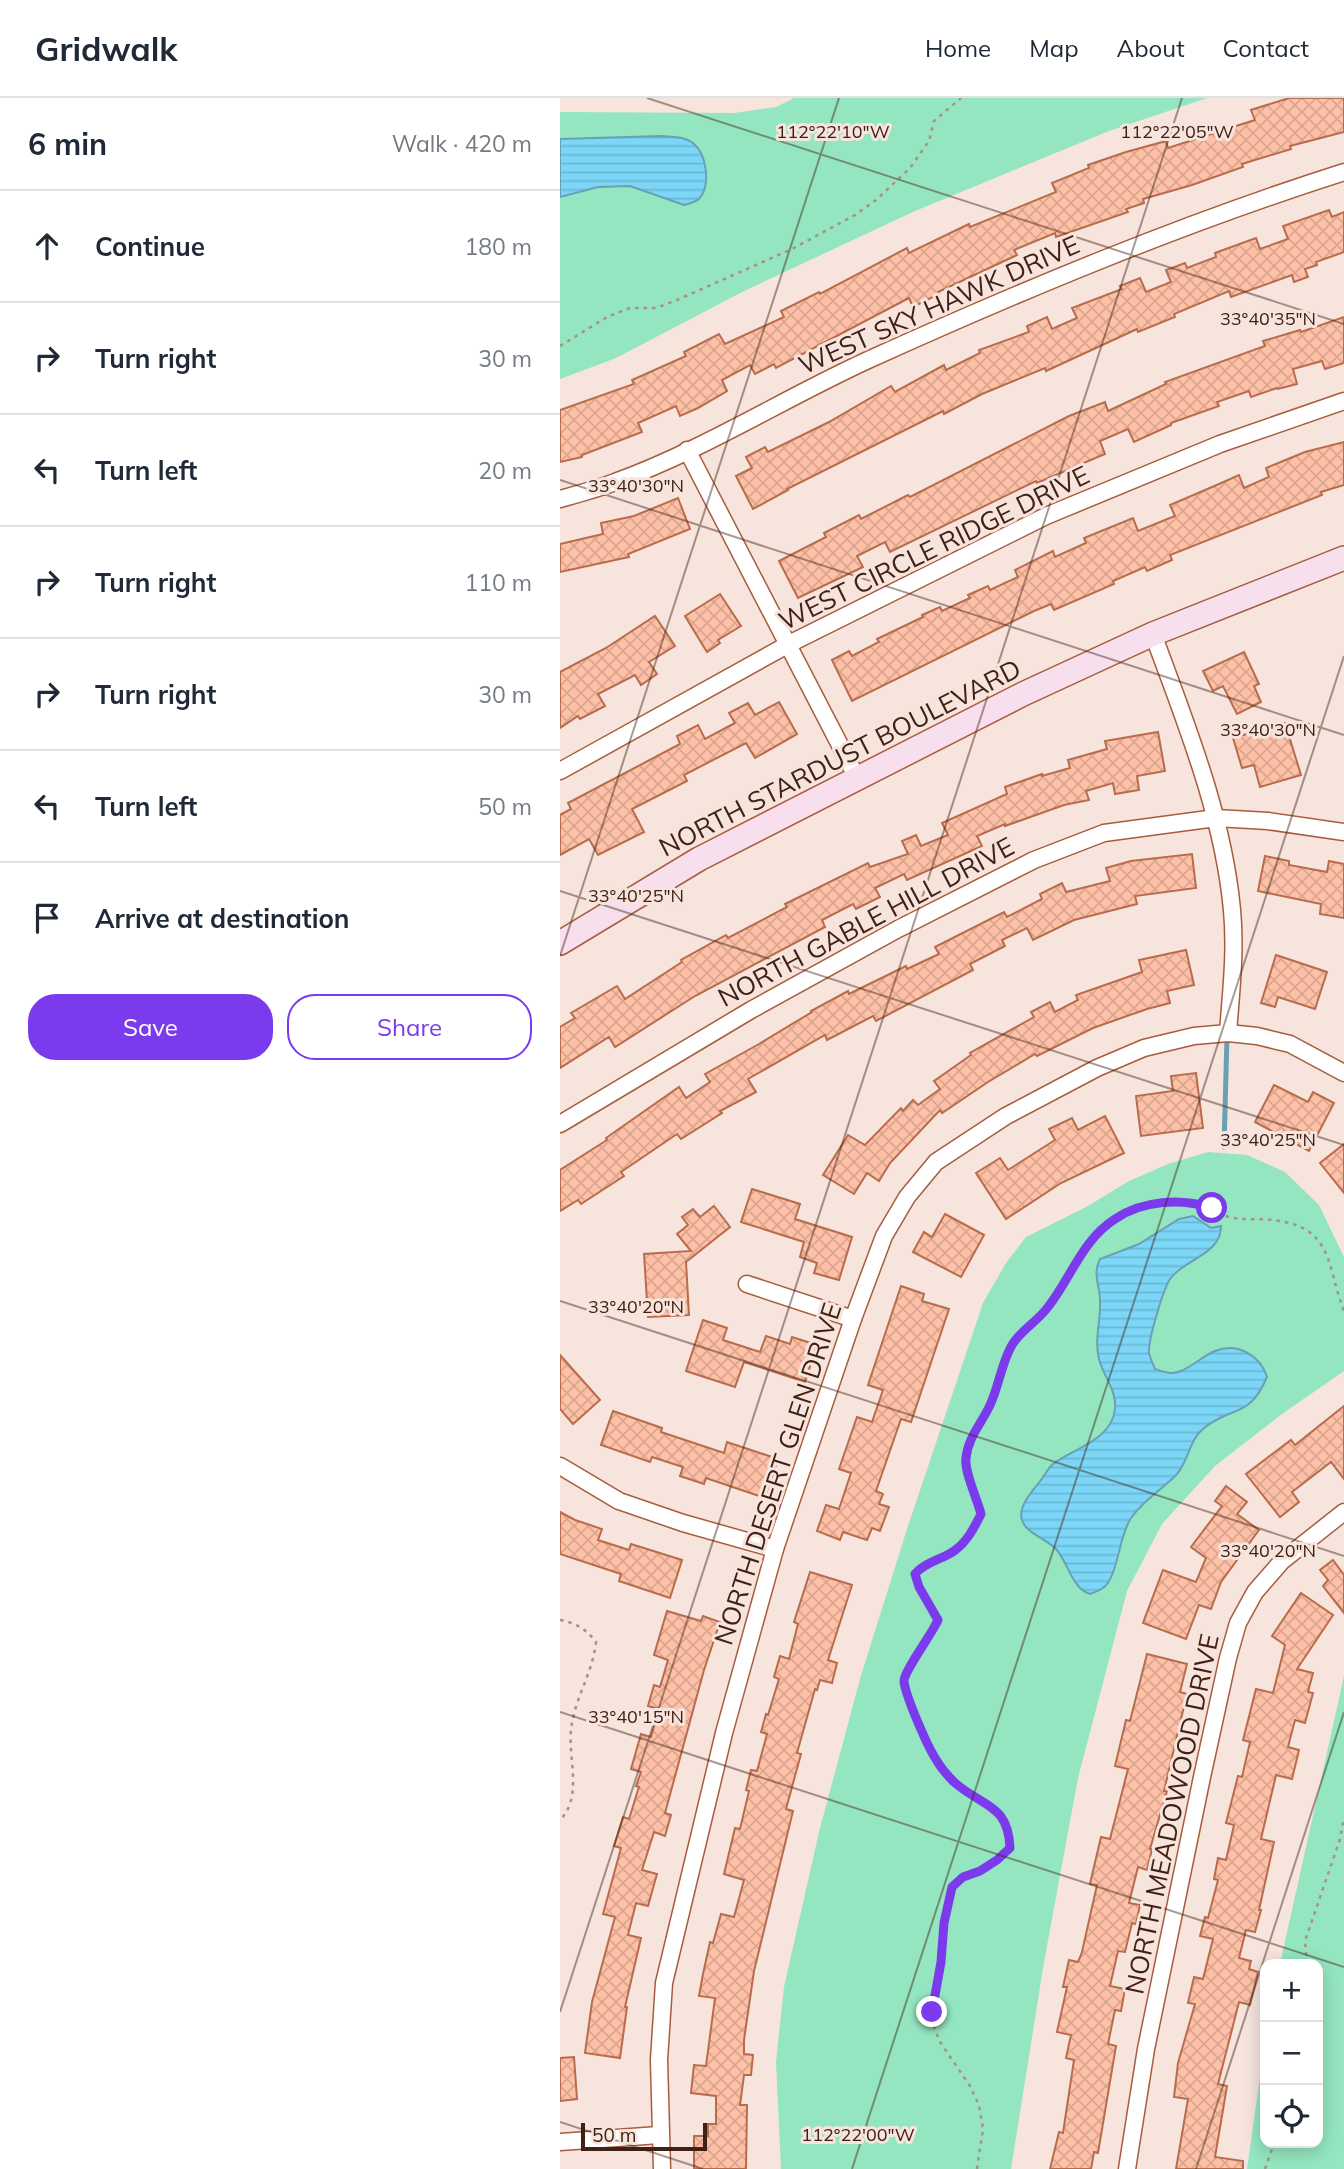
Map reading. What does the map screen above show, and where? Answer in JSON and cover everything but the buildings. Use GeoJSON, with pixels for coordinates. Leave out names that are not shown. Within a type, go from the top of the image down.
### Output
{"type":"FeatureCollection","features":[{"type":"Feature","properties":{"kind":"street","name":"WEST SKY HAWK DRIVE"},"geometry":{"type":"LineString","coordinates":[[560,499],[616,482],[687,450],[864,362],[1012,296],[1135,247],[1344,172]]}},
{"type":"Feature","properties":{"kind":"street","name":"WEST CIRCLE RIDGE DRIVE"},"geometry":{"type":"LineString","coordinates":[[560,771],[789,644],[1046,516],[1220,444],[1344,401]]}},
{"type":"Feature","properties":{"kind":"street"},"geometry":{"type":"LineString","coordinates":[[687,450],[857,778]]}},
{"type":"Feature","properties":{"kind":"street","name":"NORTH STARDUST BOULEVARD"},"geometry":{"type":"LineString","coordinates":[[560,943],[699,859],[1023,694],[1153,634],[1344,558]]}},
{"type":"Feature","properties":{"kind":"street"},"geometry":{"type":"LineString","coordinates":[[1153,634],[1202,772],[1226,863],[1233,912],[1234,951],[1227,1033]]}},
{"type":"Feature","properties":{"kind":"street","name":"NORTH GABLE HILL DRIVE"},"geometry":{"type":"LineString","coordinates":[[560,1124],[751,1010],[898,929],[1034,860],[1104,833],[1216,818],[1268,821],[1344,832]]}},
{"type":"Feature","properties":{"kind":"street","name":"NORTH DESERT GLEN DRIVE"},"geometry":{"type":"LineString","coordinates":[[662,2169],[659,2060],[664,1983],[724,1733],[775,1549],[853,1319],[884,1236],[906,1197],[936,1162],[1006,1116],[1144,1048],[1194,1036],[1227,1033],[1290,1044],[1344,1073]]}},
{"type":"Feature","properties":{"kind":"street"},"geometry":{"type":"LineString","coordinates":[[747,1284],[853,1319]]}},
{"type":"Feature","properties":{"kind":"street"},"geometry":{"type":"LineString","coordinates":[[560,1466],[619,1501],[775,1549]]}},
{"type":"Feature","properties":{"kind":"street","name":"NORTH MEADOWOOD DRIVE"},"geometry":{"type":"LineString","coordinates":[[1127,2169],[1146,2049],[1205,1763],[1238,1623],[1255,1592],[1282,1561],[1344,1512]]}},
{"type":"Feature","properties":{"kind":"street"},"geometry":{"type":"LineString","coordinates":[[560,2142],[659,2135]]}},
{"type":"Feature","properties":{"kind":"path"},"geometry":{"type":"LineString","coordinates":[[560,346],[607,317],[630,308],[656,307],[677,300],[792,249],[855,215],[910,169],[929,141],[934,121],[961,98]]}},
{"type":"Feature","properties":{"kind":"path"},"geometry":{"type":"LineString","coordinates":[[977,2169],[983,2129],[979,2105],[971,2086],[940,2042],[932,2012],[941,1962],[944,1923],[952,1887],[963,1877],[980,1871],[997,1860],[1010,1848],[1009,1830],[998,1811],[955,1783],[938,1764],[904,1680],[908,1667],[927,1642],[938,1620],[919,1587],[915,1574],[921,1567],[955,1550],[971,1533],[981,1514],[965,1459],[971,1439],[990,1406],[1013,1343],[1051,1305],[1087,1245],[1102,1228],[1118,1217],[1143,1208],[1170,1201],[1194,1202],[1226,1216],[1292,1222],[1311,1231],[1325,1250],[1344,1311]]}},
{"type":"Feature","properties":{"kind":"path"},"geometry":{"type":"LineString","coordinates":[[560,1620],[573,1622],[587,1631],[596,1642],[594,1662],[576,1700],[571,1732],[573,1790],[567,1813],[560,1820]]}},
{"type":"Feature","properties":{"kind":"path"},"geometry":{"type":"LineString","coordinates":[[1307,1959],[1305,1941],[1340,1839],[1344,1817]]}},
{"type":"Feature","properties":{"kind":"path"},"geometry":{"type":"LineString","coordinates":[[1265,2169],[1272,2148]]}},
{"type":"Feature","properties":{"kind":"green space"},"geometry":{"type":"Polygon","coordinates":[[[794,98],[1207,98],[1109,131],[915,211],[744,291],[616,358],[560,379],[560,112],[734,113],[776,107],[794,98]]]}},
{"type":"Feature","properties":{"kind":"green space"},"geometry":{"type":"Polygon","coordinates":[[[1208,1152],[1247,1155],[1285,1172],[1319,1205],[1344,1257],[1344,1371],[1282,1414],[1215,1466],[1162,1524],[1127,1591],[1078,1778],[1044,1962],[1011,2169],[781,2169],[776,2062],[784,1987],[819,1832],[860,1679],[983,1303],[1006,1263],[1026,1237],[1088,1206],[1129,1181],[1168,1164],[1208,1152]]]}},
{"type":"Feature","properties":{"kind":"green space"},"geometry":{"type":"Polygon","coordinates":[[[1344,1676],[1344,2169],[1247,2169],[1260,2077],[1260,2148],[1323,2148],[1323,1959],[1281,1959],[1344,1676]]]}},
{"type":"Feature","properties":{"kind":"water"},"geometry":{"type":"Polygon","coordinates":[[[678,137],[698,148],[706,170],[705,186],[699,199],[684,205],[630,186],[598,187],[560,197],[560,139],[678,137]]]}},
{"type":"Feature","properties":{"kind":"water"},"geometry":{"type":"Polygon","coordinates":[[[1193,1216],[1211,1228],[1221,1226],[1219,1236],[1209,1250],[1176,1272],[1167,1285],[1156,1315],[1149,1347],[1149,1355],[1155,1369],[1168,1373],[1178,1372],[1215,1351],[1231,1348],[1247,1352],[1259,1362],[1267,1377],[1247,1406],[1214,1421],[1199,1433],[1177,1474],[1131,1518],[1108,1583],[1090,1594],[1074,1581],[1056,1549],[1026,1527],[1022,1521],[1022,1508],[1051,1466],[1100,1436],[1112,1420],[1114,1396],[1098,1352],[1100,1301],[1096,1275],[1100,1259],[1139,1244],[1179,1219],[1193,1216]]]}},
{"type":"Feature","properties":{"kind":"waterway"},"geometry":{"type":"LineString","coordinates":[[1224,1147],[1227,1036]]}},
{"type":"Feature","properties":{"kind":"route"},"geometry":{"type":"LineString","coordinates":[[932,2012],[941,1962],[944,1923],[952,1887],[963,1877],[980,1871],[997,1860],[1010,1848],[1009,1830],[998,1811],[955,1783],[938,1764],[911,1702],[904,1680],[908,1667],[922,1650],[938,1620],[919,1587],[915,1574],[921,1567],[955,1550],[971,1533],[981,1514],[965,1459],[971,1439],[990,1406],[1013,1343],[1051,1305],[1087,1245],[1102,1228],[1118,1217],[1143,1208],[1170,1201],[1194,1202],[1212,1208]]}}]}
